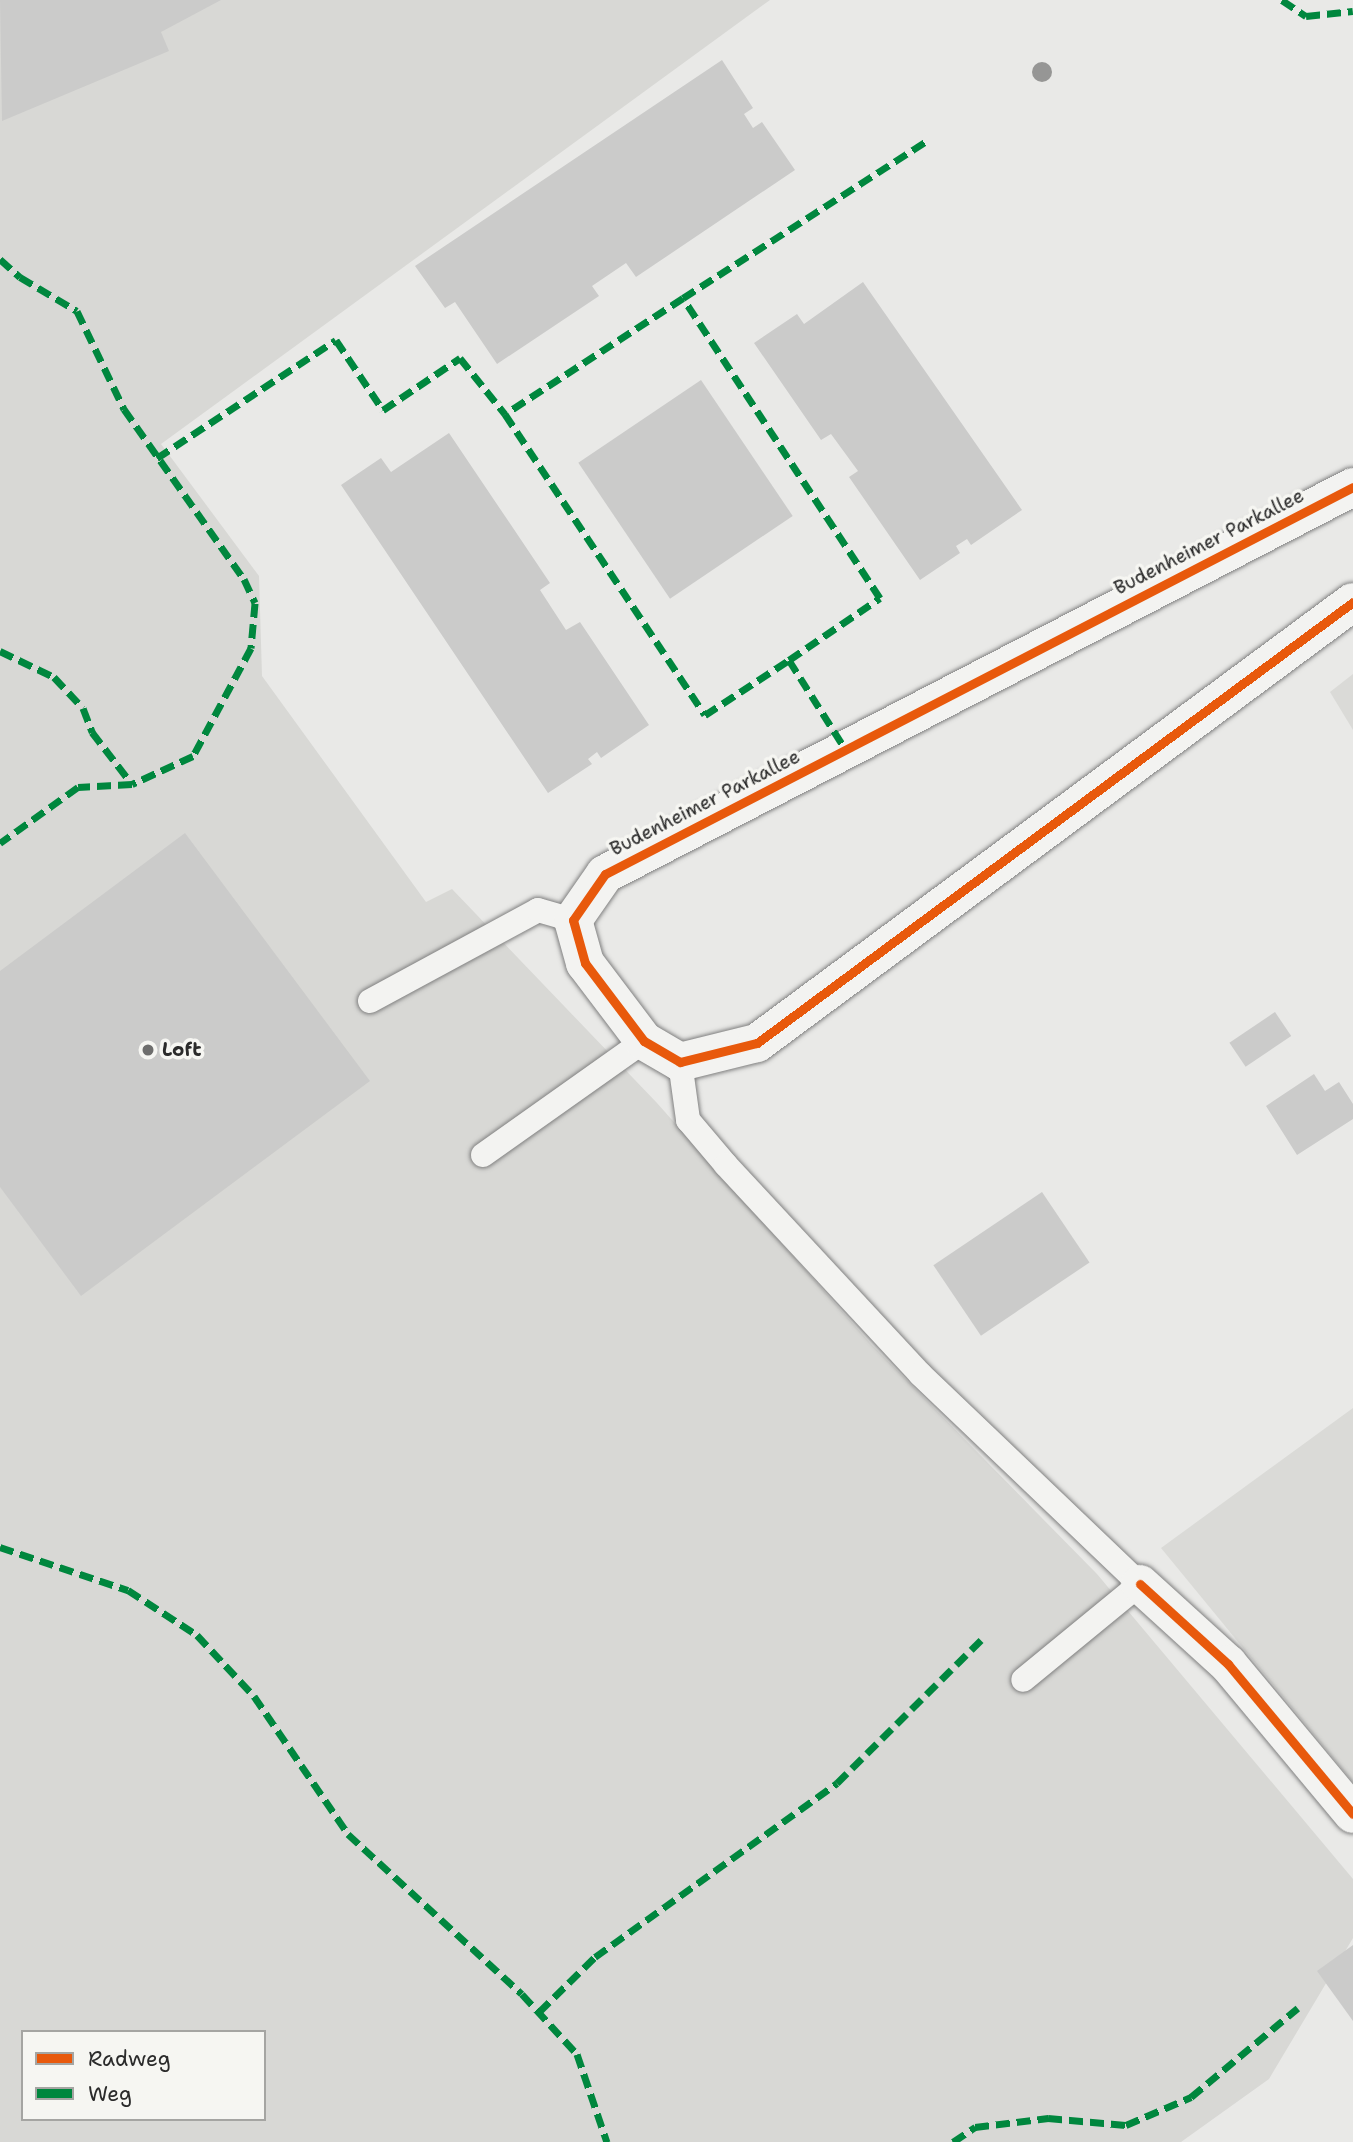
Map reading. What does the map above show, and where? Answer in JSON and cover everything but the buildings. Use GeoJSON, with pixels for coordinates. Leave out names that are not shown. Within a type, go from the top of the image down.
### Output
{"type":"FeatureCollection","features":[{"type":"Feature","properties":{"kind":"street","name":"Budenheimer Parkallee"},"geometry":{"type":"LineString","coordinates":[[573,920],[605,874],[1353,486]]}},
{"type":"Feature","properties":{"kind":"street"},"geometry":{"type":"LineString","coordinates":[[573,920],[585,963],[644,1041],[680,1062],[757,1043],[1353,602]]}},
{"type":"Feature","properties":{"kind":"street"},"geometry":{"type":"LineString","coordinates":[[1140,1584],[1228,1664],[1353,1814]]}},
{"type":"Feature","properties":{"kind":"lane"},"geometry":{"type":"LineString","coordinates":[[370,1001],[538,910],[573,920]]}},
{"type":"Feature","properties":{"kind":"lane"},"geometry":{"type":"LineString","coordinates":[[483,1155],[644,1041]]}},
{"type":"Feature","properties":{"kind":"lane"},"geometry":{"type":"LineString","coordinates":[[680,1062],[688,1119],[726,1164],[920,1374],[1140,1584],[1023,1681]]}},
{"type":"Feature","properties":{"kind":"shaded area"},"geometry":{"type":"Polygon","coordinates":[[[0,0],[770,0],[161,444],[259,576],[262,676],[426,902],[452,889],[657,1103],[871,1344],[1097,1574],[1353,1879],[1353,1938],[1269,2079],[1181,2142],[0,2142],[0,0]]]}},
{"type":"Feature","properties":{"kind":"shaded area"},"geometry":{"type":"Polygon","coordinates":[[[1353,674],[1353,730],[1330,692],[1353,674]]]}},
{"type":"Feature","properties":{"kind":"shaded area"},"geometry":{"type":"Polygon","coordinates":[[[1353,1408],[1353,1782],[1161,1548],[1353,1408]]]}},
{"type":"Feature","properties":{"kind":"marked path"},"geometry":{"type":"LineString","coordinates":[[1282,0],[1306,16],[1353,11]]}},
{"type":"Feature","properties":{"kind":"marked path"},"geometry":{"type":"LineString","coordinates":[[683,298],[927,141]]}},
{"type":"Feature","properties":{"kind":"marked path"},"geometry":{"type":"LineString","coordinates":[[0,259],[20,277],[77,311],[124,409],[244,579],[255,603],[251,648],[193,756],[132,784],[78,787],[0,843]]}},
{"type":"Feature","properties":{"kind":"marked path"},"geometry":{"type":"LineString","coordinates":[[789,660],[880,598],[683,298],[505,414],[705,715],[789,660],[846,750]]}},
{"type":"Feature","properties":{"kind":"marked path"},"geometry":{"type":"LineString","coordinates":[[157,458],[336,340],[383,410],[460,358],[505,414]]}},
{"type":"Feature","properties":{"kind":"marked path"},"geometry":{"type":"LineString","coordinates":[[0,651],[54,677],[83,708],[92,732],[132,784]]}},
{"type":"Feature","properties":{"kind":"marked path"},"geometry":{"type":"LineString","coordinates":[[0,1547],[128,1590],[197,1635],[254,1696],[348,1834],[522,1994],[577,2054],[607,2142]]}},
{"type":"Feature","properties":{"kind":"marked path"},"geometry":{"type":"LineString","coordinates":[[539,2012],[595,1957],[837,1783],[981,1640]]}},
{"type":"Feature","properties":{"kind":"marked path"},"geometry":{"type":"LineString","coordinates":[[953,2142],[975,2127],[1048,2118],[1126,2125],[1191,2097],[1298,2008]]}},
{"type":"Feature","properties":{"kind":"cycle path"},"geometry":{"type":"LineString","coordinates":[[1353,487],[605,874],[573,920],[585,963],[644,1041],[680,1062],[757,1043],[1353,602]]}},
{"type":"Feature","properties":{"kind":"cycle path"},"geometry":{"type":"LineString","coordinates":[[1140,1584],[1228,1664],[1353,1814]]}},
{"type":"Feature","properties":{"kind":"place","name":"Loft"},"geometry":{"type":"Point","coordinates":[148,1050]}}]}
